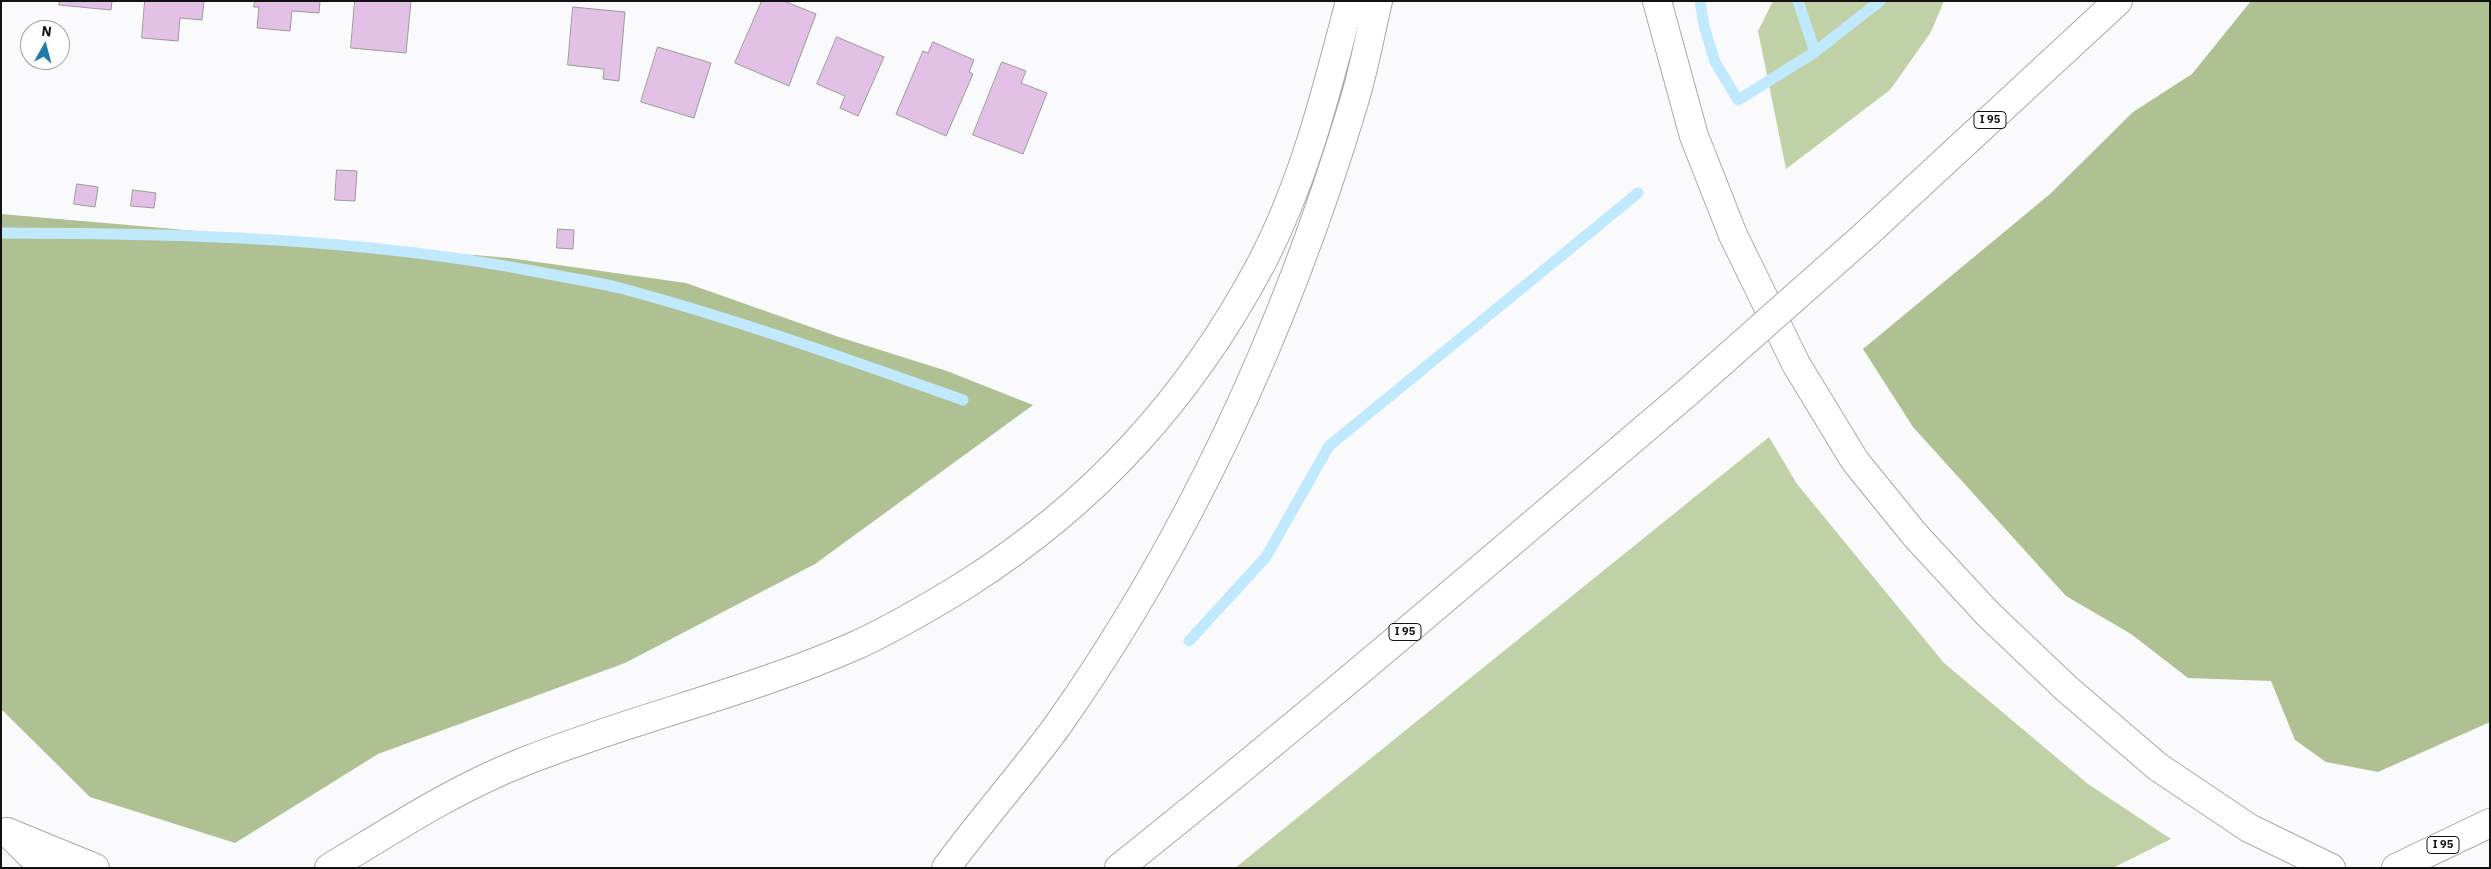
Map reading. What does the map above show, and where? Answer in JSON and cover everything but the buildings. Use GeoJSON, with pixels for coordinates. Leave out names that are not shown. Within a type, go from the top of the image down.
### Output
{"type":"FeatureCollection","features":[{"type":"Feature","properties":{"kind":"main road"},"geometry":{"type":"LineString","coordinates":[[329,868],[435,804],[519,763],[612,729],[783,674],[860,643],[934,604],[996,565],[1066,512],[1122,460],[1179,394],[1221,334],[1262,262],[1293,191],[1328,88],[1350,1]]}},
{"type":"Feature","properties":{"kind":"main road"},"geometry":{"type":"LineString","coordinates":[[946,868],[1008,791],[1107,650],[1166,553],[1216,455],[1256,372],[1310,238],[1354,100],[1378,1]]}},
{"type":"Feature","properties":{"kind":"main road"},"geometry":{"type":"LineString","coordinates":[[1657,1],[1694,136],[1733,235],[1796,364],[1855,461],[1915,536],[1988,614],[2067,690],[2150,761],[2249,828],[2331,868]]}},
{"type":"Feature","properties":{"kind":"main road","name":"I 95"},"geometry":{"type":"LineString","coordinates":[[1119,868],[1209,796],[1465,582],[1688,392],[1862,238],[2118,1]]}},
{"type":"Feature","properties":{"kind":"main road","name":"I 95"},"geometry":{"type":"LineString","coordinates":[[2396,868],[2490,823]]}},
{"type":"Feature","properties":{"kind":"main road"},"geometry":{"type":"LineString","coordinates":[[4,829],[44,868]]}},
{"type":"Feature","properties":{"kind":"main road"},"geometry":{"type":"LineString","coordinates":[[4,829],[95,868]]}},
{"type":"Feature","properties":{"kind":"green space"},"geometry":{"type":"Polygon","coordinates":[[[1773,1],[1944,1],[1931,32],[1890,90],[1786,169],[1758,31],[1773,1]]]}},
{"type":"Feature","properties":{"kind":"green space"},"geometry":{"type":"Polygon","coordinates":[[[2251,1],[2490,1],[2490,722],[2378,772],[2326,762],[2295,740],[2271,681],[2188,678],[2131,634],[2066,596],[1913,427],[1863,349],[2050,194],[2133,112],[2192,74],[2251,1]]]}},
{"type":"Feature","properties":{"kind":"green space"},"geometry":{"type":"Polygon","coordinates":[[[1,214],[509,258],[686,283],[839,337],[947,371],[1033,405],[815,564],[625,663],[378,754],[235,843],[90,797],[1,709],[1,214]]]}},
{"type":"Feature","properties":{"kind":"green space"},"geometry":{"type":"Polygon","coordinates":[[[1769,437],[1797,484],[1944,663],[2088,784],[2171,839],[2113,868],[1235,868],[1769,437]]]}},
{"type":"Feature","properties":{"kind":"waterway"},"geometry":{"type":"LineString","coordinates":[[1700,1],[1704,26],[1715,62],[1738,100],[1815,52],[1880,1]]}},
{"type":"Feature","properties":{"kind":"waterway"},"geometry":{"type":"LineString","coordinates":[[1798,1],[1815,52]]}},
{"type":"Feature","properties":{"kind":"waterway"},"geometry":{"type":"LineString","coordinates":[[1189,641],[1266,557],[1329,446],[1638,193]]}},
{"type":"Feature","properties":{"kind":"waterway"},"geometry":{"type":"LineString","coordinates":[[1,233],[201,236],[335,244],[401,251],[533,271],[620,288],[707,313],[963,400]]}}]}
